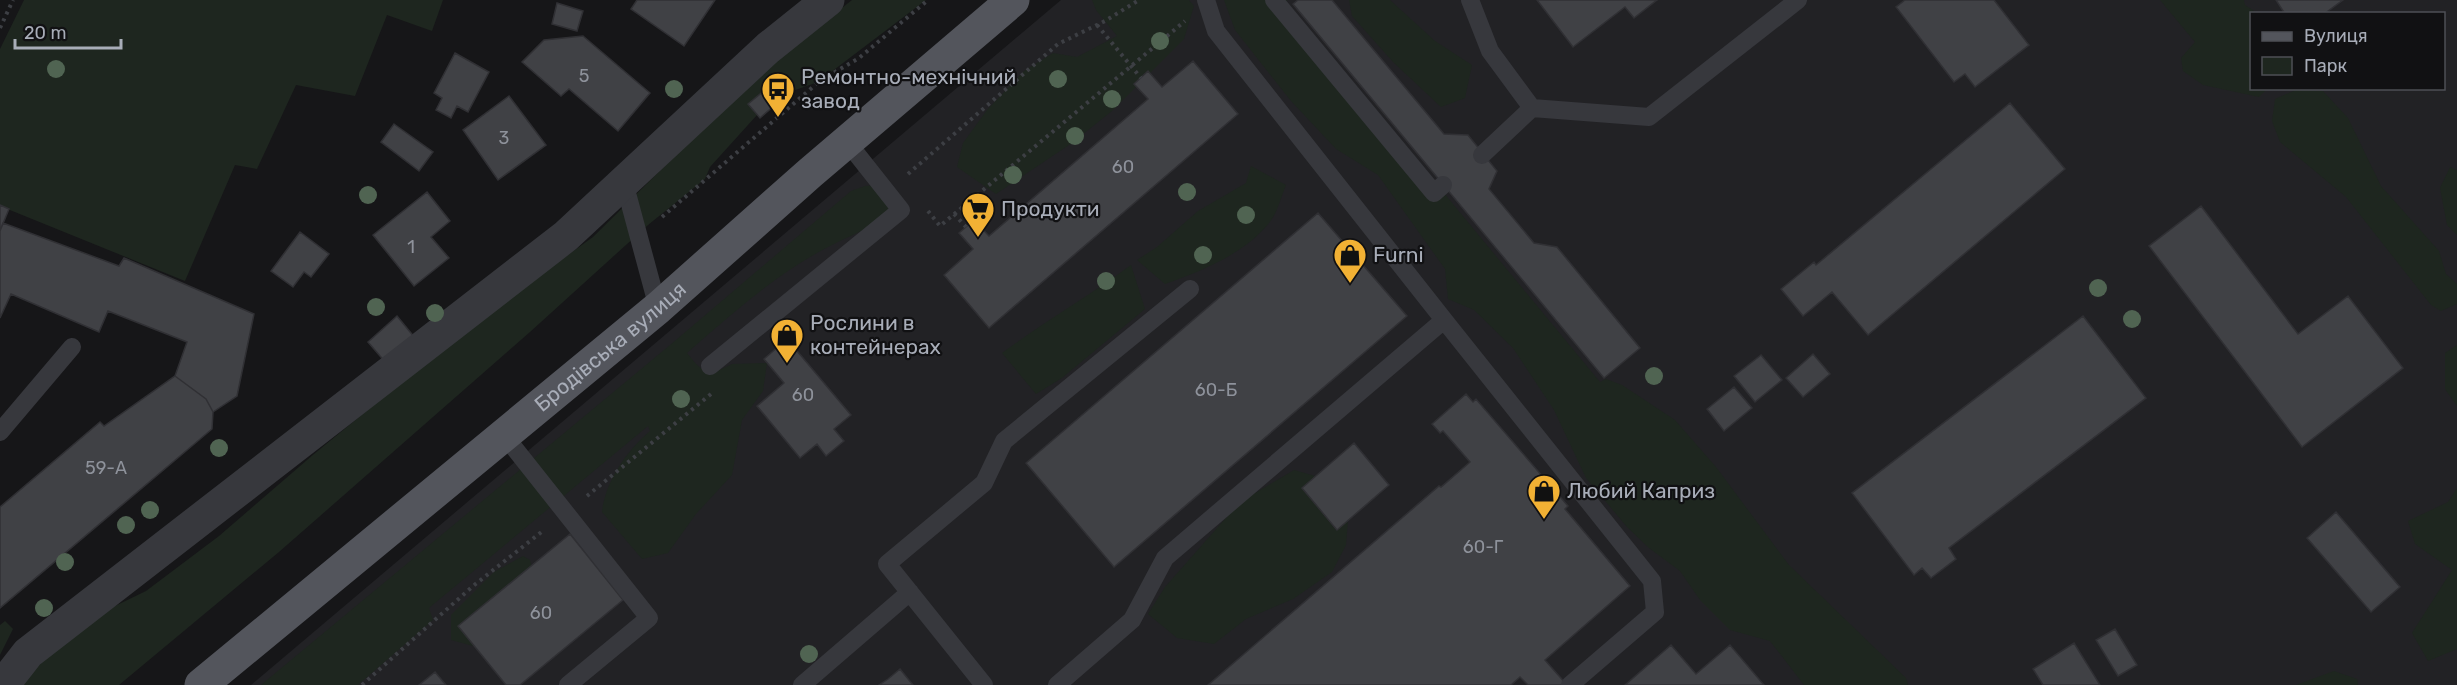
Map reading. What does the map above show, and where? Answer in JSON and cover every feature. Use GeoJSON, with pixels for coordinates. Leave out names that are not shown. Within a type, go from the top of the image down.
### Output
{"type":"FeatureCollection","features":[{"type":"Feature","properties":{"kind":"main road","name":"Бродівська вулиця"},"geometry":{"type":"LineString","coordinates":[[201,685],[658,308],[810,173],[848,143],[1013,0]]}},
{"type":"Feature","properties":{"kind":"street"},"geometry":{"type":"LineString","coordinates":[[3,685],[28,653],[566,236],[768,48],[828,0]]}},
{"type":"Feature","properties":{"kind":"lane"},"geometry":{"type":"LineString","coordinates":[[1274,0],[1434,193],[1443,185]]}},
{"type":"Feature","properties":{"kind":"lane"},"geometry":{"type":"LineString","coordinates":[[1470,0],[1490,51],[1532,108]]}},
{"type":"Feature","properties":{"kind":"lane"},"geometry":{"type":"LineString","coordinates":[[1482,155],[1532,108],[1649,117],[1798,0]]}},
{"type":"Feature","properties":{"kind":"lane"},"geometry":{"type":"LineString","coordinates":[[1206,1],[1216,31],[1652,581],[1655,612],[1570,685]]}},
{"type":"Feature","properties":{"kind":"lane"},"geometry":{"type":"LineString","coordinates":[[710,366],[900,210],[848,143]]}},
{"type":"Feature","properties":{"kind":"lane"},"geometry":{"type":"LineString","coordinates":[[624,182],[658,308]]}},
{"type":"Feature","properties":{"kind":"lane"},"geometry":{"type":"LineString","coordinates":[[984,685],[887,564],[984,483],[1004,441],[1190,289]]}},
{"type":"Feature","properties":{"kind":"lane"},"geometry":{"type":"LineString","coordinates":[[1057,685],[1132,620],[1165,558],[1444,320]]}},
{"type":"Feature","properties":{"kind":"lane"},"geometry":{"type":"LineString","coordinates":[[0,432],[72,347]]}},
{"type":"Feature","properties":{"kind":"lane"},"geometry":{"type":"LineString","coordinates":[[504,435],[649,618],[568,685]]}},
{"type":"Feature","properties":{"kind":"lane"},"geometry":{"type":"LineString","coordinates":[[802,685],[910,592]]}},
{"type":"Feature","properties":{"kind":"path"},"geometry":{"type":"LineString","coordinates":[[0,28],[13,0]]}},
{"type":"Feature","properties":{"kind":"path"},"geometry":{"type":"LineString","coordinates":[[639,237],[821,80],[859,58],[928,0]]}},
{"type":"Feature","properties":{"kind":"path"},"geometry":{"type":"LineString","coordinates":[[887,193],[1058,44],[1097,25],[1139,0]]}},
{"type":"Feature","properties":{"kind":"path"},"geometry":{"type":"LineString","coordinates":[[922,205],[940,226],[1131,67],[1206,1]]}},
{"type":"Feature","properties":{"kind":"path"},"geometry":{"type":"LineString","coordinates":[[1097,25],[1141,78]]}},
{"type":"Feature","properties":{"kind":"path"},"geometry":{"type":"LineString","coordinates":[[954,214],[966,227]]}},
{"type":"Feature","properties":{"kind":"shaded area"},"geometry":{"type":"Polygon","coordinates":[[[1061,0],[2457,0],[2457,685],[251,685],[1061,0]]]}},
{"type":"Feature","properties":{"kind":"green space"},"geometry":{"type":"Polygon","coordinates":[[[24,0],[443,0],[432,31],[387,15],[355,96],[296,85],[257,169],[235,165],[185,281],[0,206],[0,49],[24,0]]]}},
{"type":"Feature","properties":{"kind":"green space"},"geometry":{"type":"Polygon","coordinates":[[[852,0],[926,0],[818,82],[781,95],[772,84],[748,104],[757,115],[710,167],[705,179],[648,225],[530,332],[279,552],[119,685],[21,685],[45,659],[113,607],[146,591],[219,536],[314,454],[480,318],[593,237],[757,75],[852,0]]]}},
{"type":"Feature","properties":{"kind":"green space"},"geometry":{"type":"Polygon","coordinates":[[[1092,0],[1189,0],[1194,6],[1184,39],[1112,111],[1072,143],[996,194],[957,167],[963,143],[987,110],[1024,71],[1053,53],[1077,57],[1117,36],[1096,10],[1092,0]]]}},
{"type":"Feature","properties":{"kind":"green space"},"geometry":{"type":"Polygon","coordinates":[[[1224,0],[1287,0],[1287,3],[1600,382],[1606,379],[1622,385],[1675,420],[1716,467],[1789,565],[1906,678],[1908,685],[1804,685],[1770,641],[1730,630],[1700,600],[1680,571],[1649,548],[1627,527],[1586,478],[1554,410],[1513,348],[1474,310],[1448,299],[1445,269],[1378,175],[1336,149],[1291,101],[1235,30],[1224,0]]]}},
{"type":"Feature","properties":{"kind":"green space"},"geometry":{"type":"Polygon","coordinates":[[[1349,0],[1390,0],[1435,41],[1472,65],[1465,98],[1441,107],[1393,62],[1352,16],[1349,0]]]}},
{"type":"Feature","properties":{"kind":"green space"},"geometry":{"type":"Polygon","coordinates":[[[2160,0],[2244,0],[2245,5],[2256,12],[2250,12],[2250,90],[2266,90],[2259,97],[2203,85],[2183,71],[2181,58],[2195,42],[2160,0]]]}},
{"type":"Feature","properties":{"kind":"green space"},"geometry":{"type":"Polygon","coordinates":[[[2296,90],[2323,91],[2348,118],[2381,186],[2439,251],[2446,274],[2457,284],[2457,304],[2441,311],[2431,305],[2346,197],[2280,142],[2272,121],[2275,99],[2296,90]]]}},
{"type":"Feature","properties":{"kind":"green space"},"geometry":{"type":"Polygon","coordinates":[[[1251,166],[1286,185],[1272,219],[1247,244],[1208,267],[1165,284],[1137,260],[1157,247],[1198,211],[1246,183],[1251,166]]]}},
{"type":"Feature","properties":{"kind":"green space"},"geometry":{"type":"Polygon","coordinates":[[[2450,167],[2457,170],[2457,235],[2447,225],[2440,188],[2450,167]]]}},
{"type":"Feature","properties":{"kind":"green space"},"geometry":{"type":"Polygon","coordinates":[[[880,185],[892,205],[882,218],[815,254],[776,279],[687,353],[709,375],[732,364],[767,363],[763,391],[742,420],[732,475],[696,514],[668,553],[642,559],[602,512],[612,478],[633,447],[650,431],[648,426],[429,608],[433,620],[358,685],[261,685],[676,340],[851,191],[865,186],[880,185]]]}},
{"type":"Feature","properties":{"kind":"green space"},"geometry":{"type":"Polygon","coordinates":[[[1131,265],[1145,309],[1062,378],[1036,394],[1002,353],[1131,265]]]}},
{"type":"Feature","properties":{"kind":"green space"},"geometry":{"type":"Polygon","coordinates":[[[2457,345],[2457,406],[2445,389],[2445,353],[2457,345]]]}},
{"type":"Feature","properties":{"kind":"green space"},"geometry":{"type":"Polygon","coordinates":[[[1294,470],[1315,476],[1302,488],[1336,530],[1348,520],[1346,545],[1332,572],[1293,599],[1246,619],[1214,644],[1177,638],[1148,614],[1165,587],[1240,502],[1294,470]]]}},
{"type":"Feature","properties":{"kind":"green space"},"geometry":{"type":"Polygon","coordinates":[[[2457,488],[2457,649],[2428,661],[2412,633],[2452,570],[2415,544],[2408,521],[2448,502],[2457,488]]]}},
{"type":"Feature","properties":{"kind":"green space"},"geometry":{"type":"Polygon","coordinates":[[[523,556],[530,560],[538,590],[473,646],[451,640],[451,615],[494,572],[523,556]]]}},
{"type":"Feature","properties":{"kind":"green space"},"geometry":{"type":"Polygon","coordinates":[[[5,621],[13,629],[0,655],[0,625],[5,621]]]}},
{"type":"Feature","properties":{"kind":"green space"},"geometry":{"type":"Polygon","coordinates":[[[2334,671],[2357,679],[2358,685],[2296,685],[2334,671]]]}},
{"type":"Feature","properties":{"kind":"building"},"geometry":{"type":"Polygon","coordinates":[[[637,0],[715,0],[684,46],[631,9],[637,0]]]}},
{"type":"Feature","properties":{"kind":"building"},"geometry":{"type":"Polygon","coordinates":[[[1298,0],[1332,0],[1444,134],[1468,135],[1497,171],[1489,189],[1534,243],[1557,247],[1640,348],[1604,378],[1293,4],[1298,0]]]}},
{"type":"Feature","properties":{"kind":"building"},"geometry":{"type":"Polygon","coordinates":[[[1537,0],[1657,0],[1634,18],[1625,7],[1573,47],[1537,0]]]}},
{"type":"Feature","properties":{"kind":"building"},"geometry":{"type":"Polygon","coordinates":[[[1905,0],[1994,0],[2029,45],[1975,87],[1965,74],[1954,82],[1896,7],[1905,0]]]}},
{"type":"Feature","properties":{"kind":"building"},"geometry":{"type":"Polygon","coordinates":[[[2276,0],[2343,0],[2327,12],[2284,12],[2276,0]]]}},
{"type":"Feature","properties":{"kind":"building"},"geometry":{"type":"Polygon","coordinates":[[[557,3],[583,11],[577,31],[552,24],[557,3]]]}},
{"type":"Feature","properties":{"kind":"building"},"geometry":{"type":"Polygon","coordinates":[[[583,36],[650,93],[618,131],[569,89],[561,96],[522,62],[544,40],[583,36]]]}},
{"type":"Feature","properties":{"kind":"building"},"geometry":{"type":"Polygon","coordinates":[[[455,53],[489,72],[468,112],[457,106],[451,118],[436,110],[442,98],[434,93],[455,53]]]}},
{"type":"Feature","properties":{"kind":"building"},"geometry":{"type":"Polygon","coordinates":[[[1193,61],[1238,114],[989,328],[944,275],[973,249],[959,233],[974,220],[989,236],[1148,99],[1134,84],[1148,71],[1162,87],[1193,61]]]}},
{"type":"Feature","properties":{"kind":"building"},"geometry":{"type":"Polygon","coordinates":[[[772,84],[784,97],[760,118],[748,104],[772,84]]]}},
{"type":"Feature","properties":{"kind":"building"},"geometry":{"type":"Polygon","coordinates":[[[509,96],[546,145],[498,180],[463,130],[509,96]]]}},
{"type":"Feature","properties":{"kind":"building"},"geometry":{"type":"Polygon","coordinates":[[[2010,103],[2065,169],[1868,335],[1832,292],[1803,316],[1781,289],[1814,262],[1816,265],[2010,103]]]}},
{"type":"Feature","properties":{"kind":"building"},"geometry":{"type":"Polygon","coordinates":[[[394,124],[433,152],[419,171],[381,142],[394,124]]]}},
{"type":"Feature","properties":{"kind":"building"},"geometry":{"type":"Polygon","coordinates":[[[427,192],[450,221],[431,237],[449,258],[414,286],[373,235],[427,192]]]}},
{"type":"Feature","properties":{"kind":"building"},"geometry":{"type":"Polygon","coordinates":[[[0,205],[9,209],[0,231],[0,205]]]}},
{"type":"Feature","properties":{"kind":"building"},"geometry":{"type":"Polygon","coordinates":[[[2201,206],[2298,334],[2348,296],[2403,368],[2302,447],[2149,246],[2201,206]]]}},
{"type":"Feature","properties":{"kind":"building"},"geometry":{"type":"Polygon","coordinates":[[[1318,213],[1407,316],[1114,567],[1026,463],[1318,213]]]}},
{"type":"Feature","properties":{"kind":"building"},"geometry":{"type":"Polygon","coordinates":[[[3,223],[119,266],[124,258],[254,314],[237,396],[213,412],[206,399],[175,376],[187,342],[108,311],[99,332],[11,294],[0,318],[0,231],[3,223]]]}},
{"type":"Feature","properties":{"kind":"building"},"geometry":{"type":"Polygon","coordinates":[[[300,232],[329,254],[311,277],[304,272],[293,287],[271,271],[300,232]]]}},
{"type":"Feature","properties":{"kind":"building"},"geometry":{"type":"Polygon","coordinates":[[[397,316],[415,338],[386,363],[368,342],[397,316]]]}},
{"type":"Feature","properties":{"kind":"building"},"geometry":{"type":"Polygon","coordinates":[[[2083,316],[2146,398],[1949,548],[1956,559],[1931,578],[1922,568],[1914,575],[1852,493],[2083,316]]]}},
{"type":"Feature","properties":{"kind":"building"},"geometry":{"type":"Polygon","coordinates":[[[787,339],[851,415],[834,429],[844,441],[826,456],[817,444],[800,458],[757,406],[784,383],[764,359],[787,339]]]}},
{"type":"Feature","properties":{"kind":"building"},"geometry":{"type":"Polygon","coordinates":[[[1813,354],[1830,374],[1803,397],[1786,378],[1813,354]]]}},
{"type":"Feature","properties":{"kind":"building"},"geometry":{"type":"Polygon","coordinates":[[[1761,355],[1782,380],[1755,402],[1734,376],[1761,355]]]}},
{"type":"Feature","properties":{"kind":"building"},"geometry":{"type":"Polygon","coordinates":[[[175,376],[206,399],[213,412],[212,429],[0,608],[0,507],[100,422],[104,426],[175,376]]]}},
{"type":"Feature","properties":{"kind":"building"},"geometry":{"type":"Polygon","coordinates":[[[1734,387],[1752,408],[1724,431],[1707,409],[1734,387]]]}},
{"type":"Feature","properties":{"kind":"building"},"geometry":{"type":"Polygon","coordinates":[[[1466,394],[1473,402],[1476,399],[1568,506],[1565,509],[1630,586],[1545,660],[1567,685],[1528,685],[1520,677],[1511,685],[1208,685],[1439,486],[1441,487],[1470,462],[1443,431],[1440,433],[1432,424],[1466,394]]]}},
{"type":"Feature","properties":{"kind":"building"},"geometry":{"type":"Polygon","coordinates":[[[1354,443],[1389,485],[1337,530],[1302,488],[1354,443]]]}},
{"type":"Feature","properties":{"kind":"building"},"geometry":{"type":"Polygon","coordinates":[[[2336,512],[2400,587],[2371,612],[2307,538],[2336,512]]]}},
{"type":"Feature","properties":{"kind":"building"},"geometry":{"type":"Polygon","coordinates":[[[570,534],[623,600],[520,685],[506,685],[458,626],[570,534]]]}},
{"type":"Feature","properties":{"kind":"building"},"geometry":{"type":"Polygon","coordinates":[[[2115,629],[2137,665],[2118,676],[2096,640],[2115,629]]]}},
{"type":"Feature","properties":{"kind":"building"},"geometry":{"type":"Polygon","coordinates":[[[2074,643],[2100,685],[2043,685],[2033,669],[2074,643]]]}},
{"type":"Feature","properties":{"kind":"building"},"geometry":{"type":"Polygon","coordinates":[[[1671,645],[1696,674],[1730,645],[1764,685],[1625,685],[1671,645]]]}},
{"type":"Feature","properties":{"kind":"building"},"geometry":{"type":"Polygon","coordinates":[[[900,669],[913,685],[879,685],[888,679],[900,669]]]}},
{"type":"Feature","properties":{"kind":"building"},"geometry":{"type":"Polygon","coordinates":[[[435,672],[446,685],[419,685],[435,672]]]}},
{"type":"Feature","properties":{"kind":"place","name":"Ремонтно-мехнічний завод"},"geometry":{"type":"Point","coordinates":[778,118]}},
{"type":"Feature","properties":{"kind":"place","name":"Продукти"},"geometry":{"type":"Point","coordinates":[978,238]}},
{"type":"Feature","properties":{"kind":"place","name":"Furni"},"geometry":{"type":"Point","coordinates":[1350,284]}},
{"type":"Feature","properties":{"kind":"place","name":"Рослини в контейнерах"},"geometry":{"type":"Point","coordinates":[787,364]}},
{"type":"Feature","properties":{"kind":"place","name":"Любий Каприз"},"geometry":{"type":"Point","coordinates":[1544,520]}}]}
